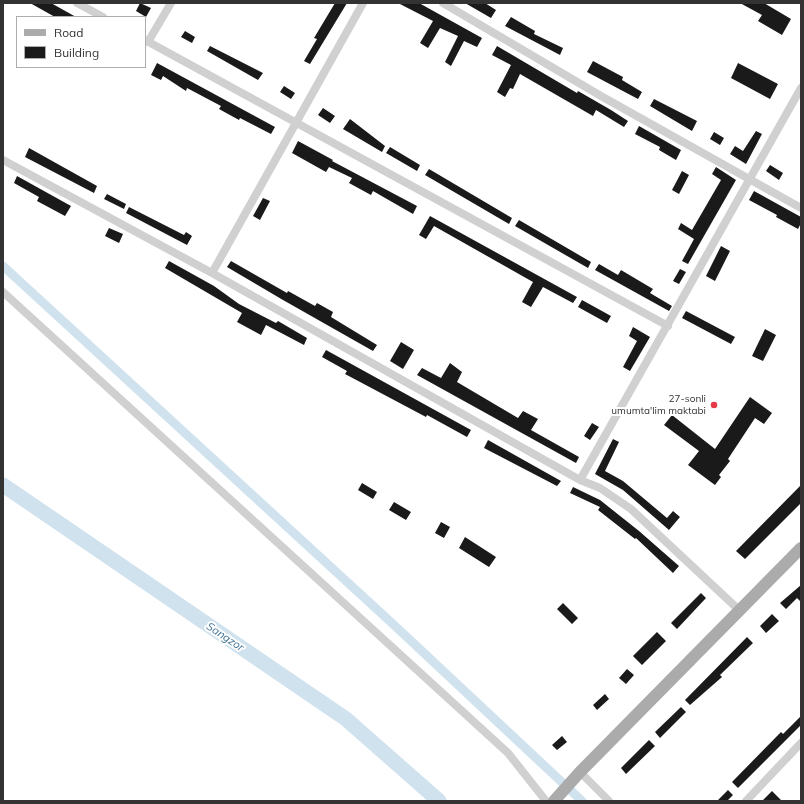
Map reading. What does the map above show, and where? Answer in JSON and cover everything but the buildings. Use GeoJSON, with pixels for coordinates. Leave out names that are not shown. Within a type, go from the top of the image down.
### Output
{"type":"FeatureCollection","features":[{"type":"Feature","properties":{"kind":"main road"},"geometry":{"type":"LineString","coordinates":[[554,801],[578,774],[739,610],[800,552]]}},
{"type":"Feature","properties":{"kind":"street"},"geometry":{"type":"LineString","coordinates":[[77,3],[101,16]]}},
{"type":"Feature","properties":{"kind":"street"},"geometry":{"type":"LineString","coordinates":[[171,3],[147,41],[296,121],[668,326]]}},
{"type":"Feature","properties":{"kind":"street"},"geometry":{"type":"LineString","coordinates":[[212,273],[363,3]]}},
{"type":"Feature","properties":{"kind":"street"},"geometry":{"type":"LineString","coordinates":[[442,3],[601,96],[801,208]]}},
{"type":"Feature","properties":{"kind":"street"},"geometry":{"type":"LineString","coordinates":[[580,480],[801,88]]}},
{"type":"Feature","properties":{"kind":"street"},"geometry":{"type":"LineString","coordinates":[[3,160],[212,273],[580,480],[600,488],[631,509],[739,610]]}},
{"type":"Feature","properties":{"kind":"street"},"geometry":{"type":"LineString","coordinates":[[3,292],[508,753],[546,801]]}},
{"type":"Feature","properties":{"kind":"street"},"geometry":{"type":"LineString","coordinates":[[746,801],[801,743]]}},
{"type":"Feature","properties":{"kind":"street"},"geometry":{"type":"LineString","coordinates":[[578,774],[609,801]]}},
{"type":"Feature","properties":{"kind":"waterway"},"geometry":{"type":"LineString","coordinates":[[3,266],[394,625],[582,801]]}},
{"type":"Feature","properties":{"kind":"waterway","name":"Sangzor"},"geometry":{"type":"LineString","coordinates":[[3,485],[346,719],[439,801]]}},
{"type":"Feature","properties":{"kind":"place","name":"27-sonli umumta'lim maktabi"},"geometry":{"type":"Point","coordinates":[714,405]}}]}
